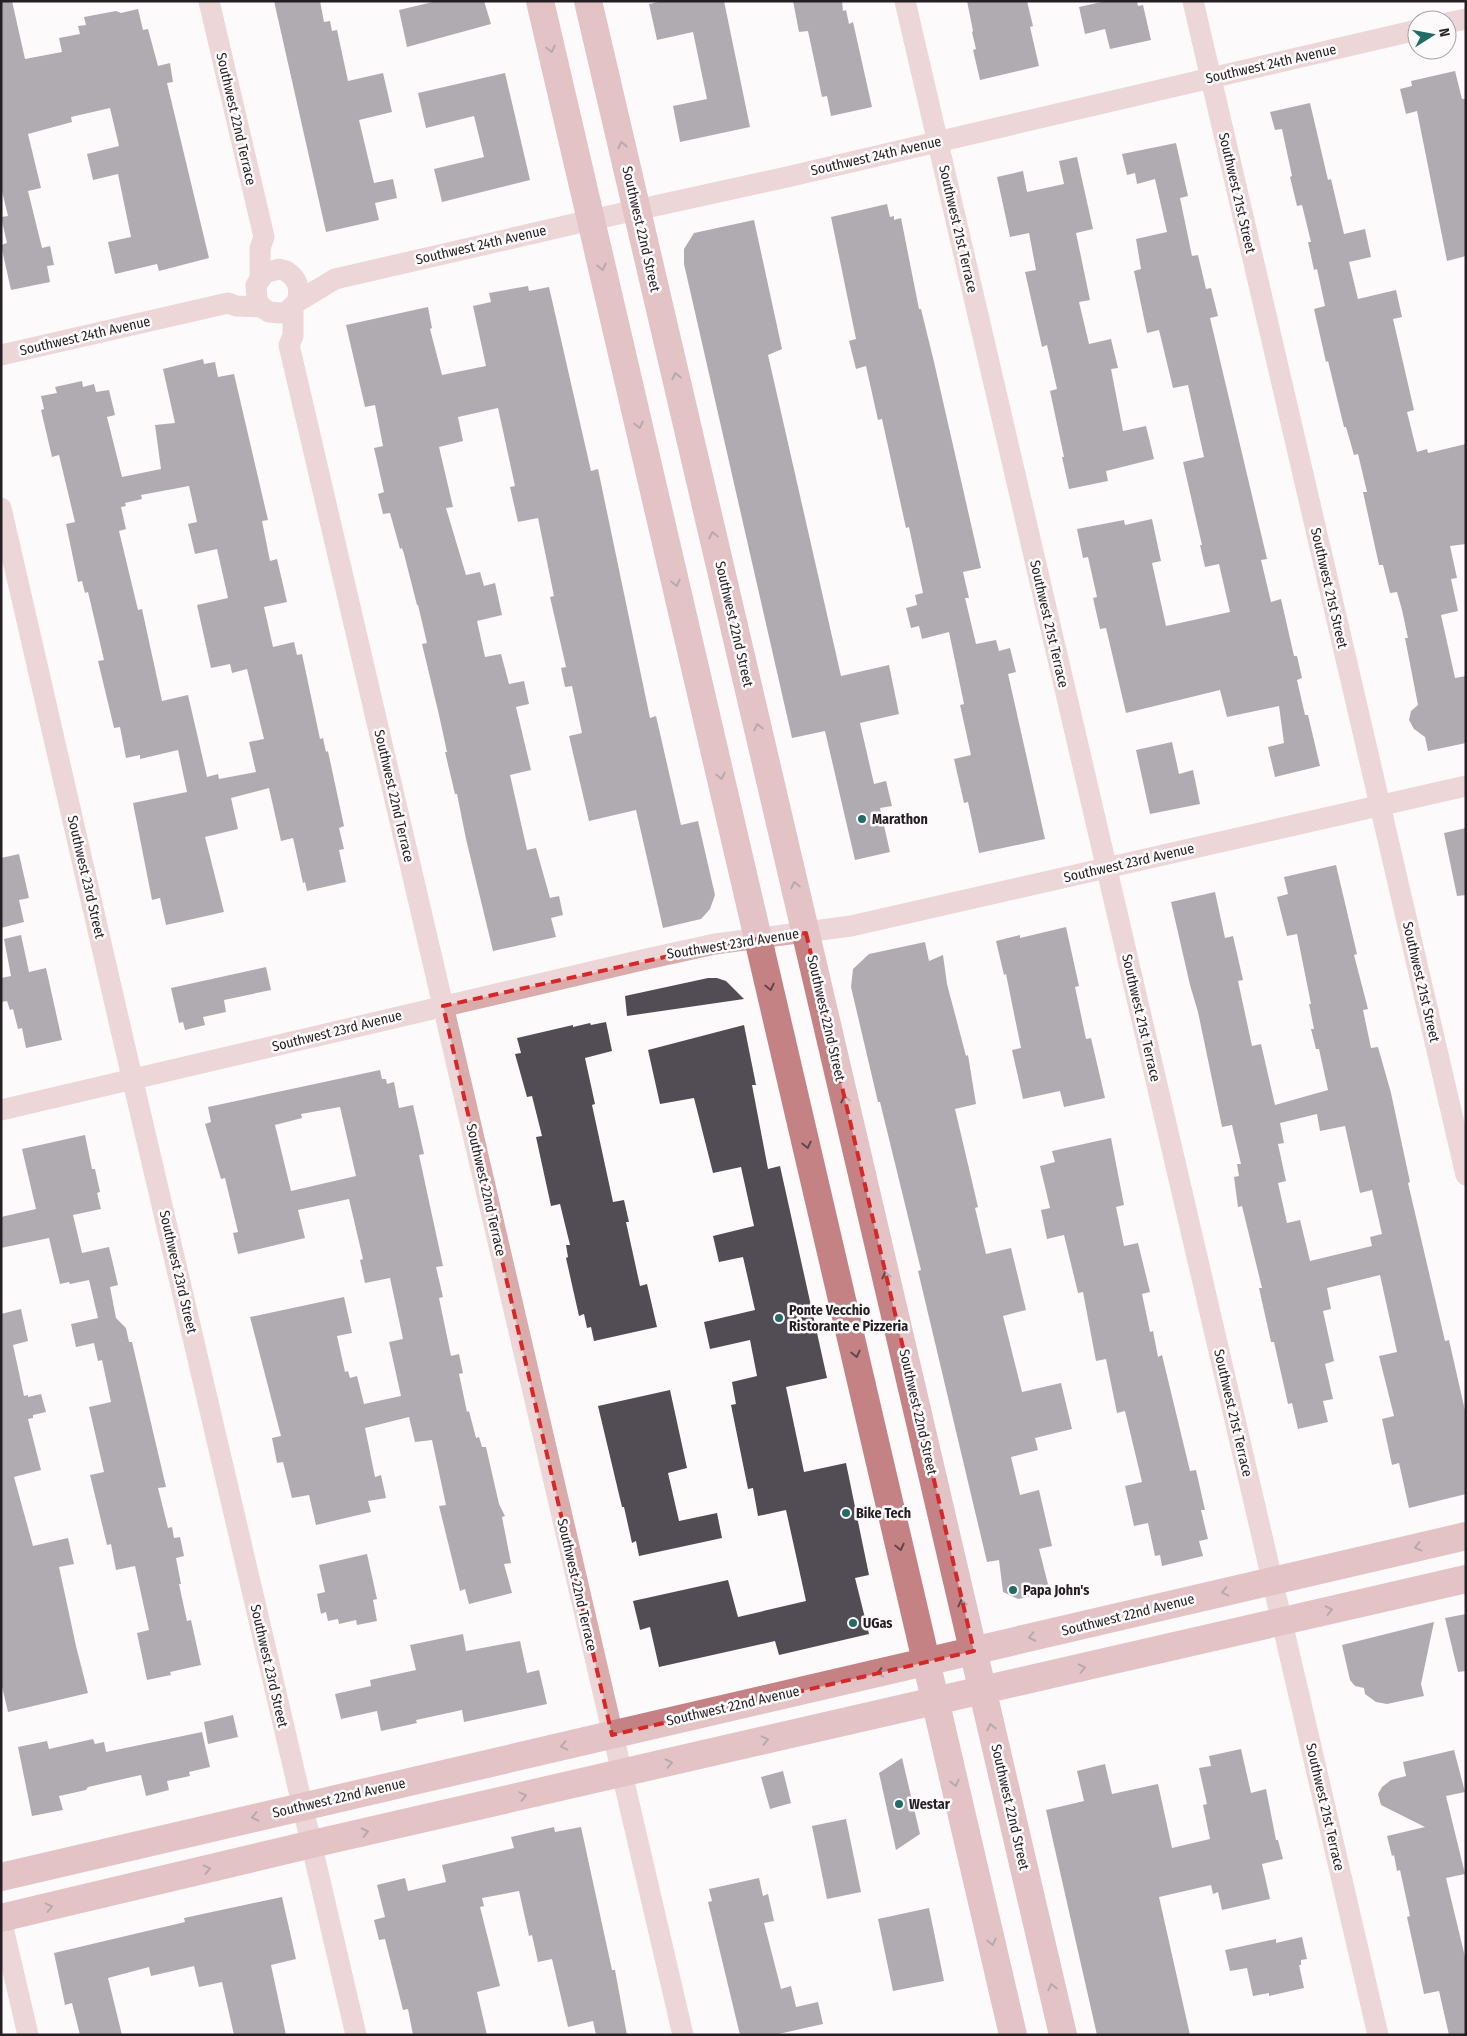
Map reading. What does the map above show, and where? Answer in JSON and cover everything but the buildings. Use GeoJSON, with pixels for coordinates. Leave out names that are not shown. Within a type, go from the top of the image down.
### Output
{"type":"FeatureCollection","features":[{"type":"Feature","properties":{"kind":"main road"},"geometry":{"type":"LineString","coordinates":[[540,1],[1014,2035]]}},
{"type":"Feature","properties":{"kind":"main road","name":"Southwest 22nd Street"},"geometry":{"type":"LineString","coordinates":[[588,1],[1063,2035]]}},
{"type":"Feature","properties":{"kind":"main road","name":"Southwest 22nd Avenue"},"geometry":{"type":"LineString","coordinates":[[1,1877],[1466,1536]]}},
{"type":"Feature","properties":{"kind":"main road"},"geometry":{"type":"LineString","coordinates":[[1,1918],[312,1844],[1466,1579]]}},
{"type":"Feature","properties":{"kind":"street","name":"Southwest 22nd Terrace"},"geometry":{"type":"LineString","coordinates":[[209,1],[264,237],[260,248],[257,299],[266,309],[281,337],[289,345]]}},
{"type":"Feature","properties":{"kind":"street","name":"Southwest 21st Terrace"},"geometry":{"type":"LineString","coordinates":[[905,1],[1378,2035]]}},
{"type":"Feature","properties":{"kind":"street","name":"Southwest 21st Street"},"geometry":{"type":"LineString","coordinates":[[1193,1],[1466,1174]]}},
{"type":"Feature","properties":{"kind":"street","name":"Southwest 24th Avenue"},"geometry":{"type":"LineString","coordinates":[[295,305],[335,279],[938,142],[1407,32]]}},
{"type":"Feature","properties":{"kind":"street","name":"Southwest 22nd Terrace"},"geometry":{"type":"LineString","coordinates":[[264,237],[273,245],[299,288],[289,345],[683,2035]]}},
{"type":"Feature","properties":{"kind":"street"},"geometry":{"type":"LineString","coordinates":[[258,282],[272,270],[289,273]]}},
{"type":"Feature","properties":{"kind":"street","name":"Southwest 24th Avenue"},"geometry":{"type":"LineString","coordinates":[[289,273],[324,276],[335,279]]}},
{"type":"Feature","properties":{"kind":"street","name":"Southwest 24th Avenue"},"geometry":{"type":"LineString","coordinates":[[1,355],[228,302],[234,296],[258,282]]}},
{"type":"Feature","properties":{"kind":"street","name":"Southwest 24th Avenue"},"geometry":{"type":"LineString","coordinates":[[228,302],[236,306],[266,309]]}},
{"type":"Feature","properties":{"kind":"street"},"geometry":{"type":"LineString","coordinates":[[266,309],[280,314],[295,305]]}},
{"type":"Feature","properties":{"kind":"street","name":"Southwest 23rd Street"},"geometry":{"type":"LineString","coordinates":[[1,508],[356,2035]]}},
{"type":"Feature","properties":{"kind":"street","name":"Southwest 23rd Avenue"},"geometry":{"type":"LineString","coordinates":[[1,1110],[715,944],[851,926],[1466,786]]}},
{"type":"Feature","properties":{"kind":"street"},"geometry":{"type":"LineString","coordinates":[[1,1918],[28,2035]]}},
{"type":"Feature","properties":{"kind":"highlighted area"},"geometry":{"type":"Polygon","coordinates":[[[806,933],[974,1651],[612,1735],[443,1006],[728,943],[806,933]]]}},
{"type":"Feature","properties":{"kind":"place","name":"Marathon"},"geometry":{"type":"Point","coordinates":[862,819]}},
{"type":"Feature","properties":{"kind":"place","name":"Ponte Vecchio Ristorante e Pizzeria"},"geometry":{"type":"Point","coordinates":[779,1318]}},
{"type":"Feature","properties":{"kind":"place","name":"Bike Tech"},"geometry":{"type":"Point","coordinates":[846,1513]}},
{"type":"Feature","properties":{"kind":"place","name":"Papa John's"},"geometry":{"type":"Point","coordinates":[1013,1590]}},
{"type":"Feature","properties":{"kind":"place","name":"UGas"},"geometry":{"type":"Point","coordinates":[853,1623]}},
{"type":"Feature","properties":{"kind":"place","name":"Westar"},"geometry":{"type":"Point","coordinates":[899,1804]}}]}
